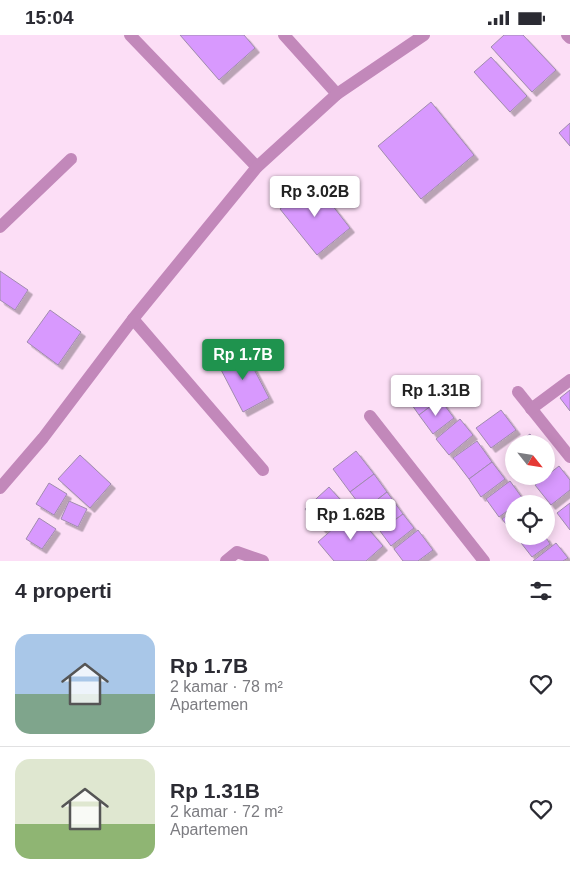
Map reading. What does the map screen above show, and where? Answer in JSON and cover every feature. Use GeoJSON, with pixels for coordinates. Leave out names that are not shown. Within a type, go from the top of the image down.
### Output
{"type":"FeatureCollection","features":[{"type":"Feature","properties":{"kind":"street"},"geometry":{"type":"LineString","coordinates":[[130,35],[257,167]]}},
{"type":"Feature","properties":{"kind":"street"},"geometry":{"type":"LineString","coordinates":[[284,35],[337,94]]}},
{"type":"Feature","properties":{"kind":"street"},"geometry":{"type":"LineString","coordinates":[[0,488],[43,438],[132,319],[257,167],[337,94],[424,35]]}},
{"type":"Feature","properties":{"kind":"street"},"geometry":{"type":"LineString","coordinates":[[567,35],[570,38]]}},
{"type":"Feature","properties":{"kind":"street"},"geometry":{"type":"LineString","coordinates":[[0,227],[70,159]]}},
{"type":"Feature","properties":{"kind":"street"},"geometry":{"type":"LineString","coordinates":[[132,319],[263,471]]}},
{"type":"Feature","properties":{"kind":"street"},"geometry":{"type":"LineString","coordinates":[[530,409],[570,380]]}},
{"type":"Feature","properties":{"kind":"street"},"geometry":{"type":"LineString","coordinates":[[518,392],[570,457]]}},
{"type":"Feature","properties":{"kind":"street"},"geometry":{"type":"LineString","coordinates":[[370,416],[484,561]]}},
{"type":"Feature","properties":{"kind":"street"},"geometry":{"type":"LineString","coordinates":[[226,561],[237,551],[263,561]]}},
{"type":"Feature","properties":{"kind":"building"},"geometry":{"type":"Polygon","coordinates":[[[180,35],[244,35],[255,48],[219,80],[180,35]]]}},
{"type":"Feature","properties":{"kind":"building"},"geometry":{"type":"Polygon","coordinates":[[[504,35],[523,35],[556,70],[532,92],[491,47],[504,35]]]}},
{"type":"Feature","properties":{"kind":"building"},"geometry":{"type":"Polygon","coordinates":[[[491,57],[527,96],[510,112],[474,72],[491,57]]]}},
{"type":"Feature","properties":{"kind":"building"},"geometry":{"type":"Polygon","coordinates":[[[431,102],[474,155],[421,199],[378,146],[431,102]]]}},
{"type":"Feature","properties":{"kind":"building"},"geometry":{"type":"Polygon","coordinates":[[[570,123],[570,146],[559,133],[570,123]]]}},
{"type":"Feature","properties":{"kind":"building"},"geometry":{"type":"Polygon","coordinates":[[[314,182],[350,228],[317,255],[280,209],[314,182]]]}},
{"type":"Feature","properties":{"kind":"building"},"geometry":{"type":"Polygon","coordinates":[[[0,271],[28,290],[15,310],[0,300],[0,271]]]}},
{"type":"Feature","properties":{"kind":"building"},"geometry":{"type":"Polygon","coordinates":[[[50,310],[81,332],[58,365],[27,342],[50,310]]]}},
{"type":"Feature","properties":{"kind":"building"},"geometry":{"type":"Polygon","coordinates":[[[244,350],[269,398],[243,412],[218,364],[244,350]]]}},
{"type":"Feature","properties":{"kind":"building"},"geometry":{"type":"Polygon","coordinates":[[[426,380],[440,399],[419,415],[405,395],[426,380]]]}},
{"type":"Feature","properties":{"kind":"building"},"geometry":{"type":"Polygon","coordinates":[[[570,390],[570,411],[560,398],[570,390]]]}},
{"type":"Feature","properties":{"kind":"building"},"geometry":{"type":"Polygon","coordinates":[[[440,399],[454,418],[433,434],[419,415],[440,399]]]}},
{"type":"Feature","properties":{"kind":"building"},"geometry":{"type":"Polygon","coordinates":[[[501,410],[516,430],[509,435],[505,435],[505,438],[491,448],[476,428],[501,410]]]}},
{"type":"Feature","properties":{"kind":"building"},"geometry":{"type":"Polygon","coordinates":[[[460,419],[473,435],[449,455],[436,439],[460,419]]]}},
{"type":"Feature","properties":{"kind":"building"},"geometry":{"type":"Polygon","coordinates":[[[477,441],[492,462],[469,479],[453,458],[477,441]]]}},
{"type":"Feature","properties":{"kind":"building"},"geometry":{"type":"Polygon","coordinates":[[[356,451],[374,474],[350,492],[333,469],[356,451]]]}},
{"type":"Feature","properties":{"kind":"building"},"geometry":{"type":"Polygon","coordinates":[[[80,455],[111,484],[90,508],[58,479],[80,455]]]}},
{"type":"Feature","properties":{"kind":"building"},"geometry":{"type":"Polygon","coordinates":[[[492,462],[505,479],[481,497],[469,479],[492,462]]]}},
{"type":"Feature","properties":{"kind":"building"},"geometry":{"type":"Polygon","coordinates":[[[559,466],[570,480],[570,490],[555,502],[555,495],[543,495],[535,485],[555,485],[555,469],[559,466]]]}},
{"type":"Feature","properties":{"kind":"building"},"geometry":{"type":"Polygon","coordinates":[[[374,474],[387,492],[364,510],[350,492],[374,474]]]}},
{"type":"Feature","properties":{"kind":"building"},"geometry":{"type":"Polygon","coordinates":[[[49,483],[67,494],[54,515],[36,504],[49,483]]]}},
{"type":"Feature","properties":{"kind":"building"},"geometry":{"type":"Polygon","coordinates":[[[505,485],[513,485],[520,495],[505,495],[505,513],[499,517],[486,499],[505,485]]]}},
{"type":"Feature","properties":{"kind":"building"},"geometry":{"type":"Polygon","coordinates":[[[329,487],[347,507],[322,529],[305,509],[329,487]]]}},
{"type":"Feature","properties":{"kind":"building"},"geometry":{"type":"Polygon","coordinates":[[[387,492],[403,514],[380,531],[364,510],[387,492]]]}},
{"type":"Feature","properties":{"kind":"building"},"geometry":{"type":"Polygon","coordinates":[[[69,501],[87,509],[78,527],[61,519],[69,501]]]}},
{"type":"Feature","properties":{"kind":"building"},"geometry":{"type":"Polygon","coordinates":[[[570,503],[570,530],[557,513],[570,503]]]}},
{"type":"Feature","properties":{"kind":"building"},"geometry":{"type":"Polygon","coordinates":[[[353,511],[383,546],[366,561],[334,561],[318,542],[353,511]]]}},
{"type":"Feature","properties":{"kind":"building"},"geometry":{"type":"Polygon","coordinates":[[[403,514],[414,528],[391,546],[380,531],[403,514]]]}},
{"type":"Feature","properties":{"kind":"building"},"geometry":{"type":"Polygon","coordinates":[[[39,518],[56,529],[42,549],[26,539],[39,518]]]}},
{"type":"Feature","properties":{"kind":"building"},"geometry":{"type":"Polygon","coordinates":[[[418,530],[433,550],[418,561],[403,561],[394,549],[418,530]]]}},
{"type":"Feature","properties":{"kind":"building"},"geometry":{"type":"Polygon","coordinates":[[[523,545],[549,545],[532,557],[523,545]]]}},
{"type":"Feature","properties":{"kind":"building"},"geometry":{"type":"Polygon","coordinates":[[[555,545],[568,558],[563,561],[533,561],[555,545]]]}}]}
